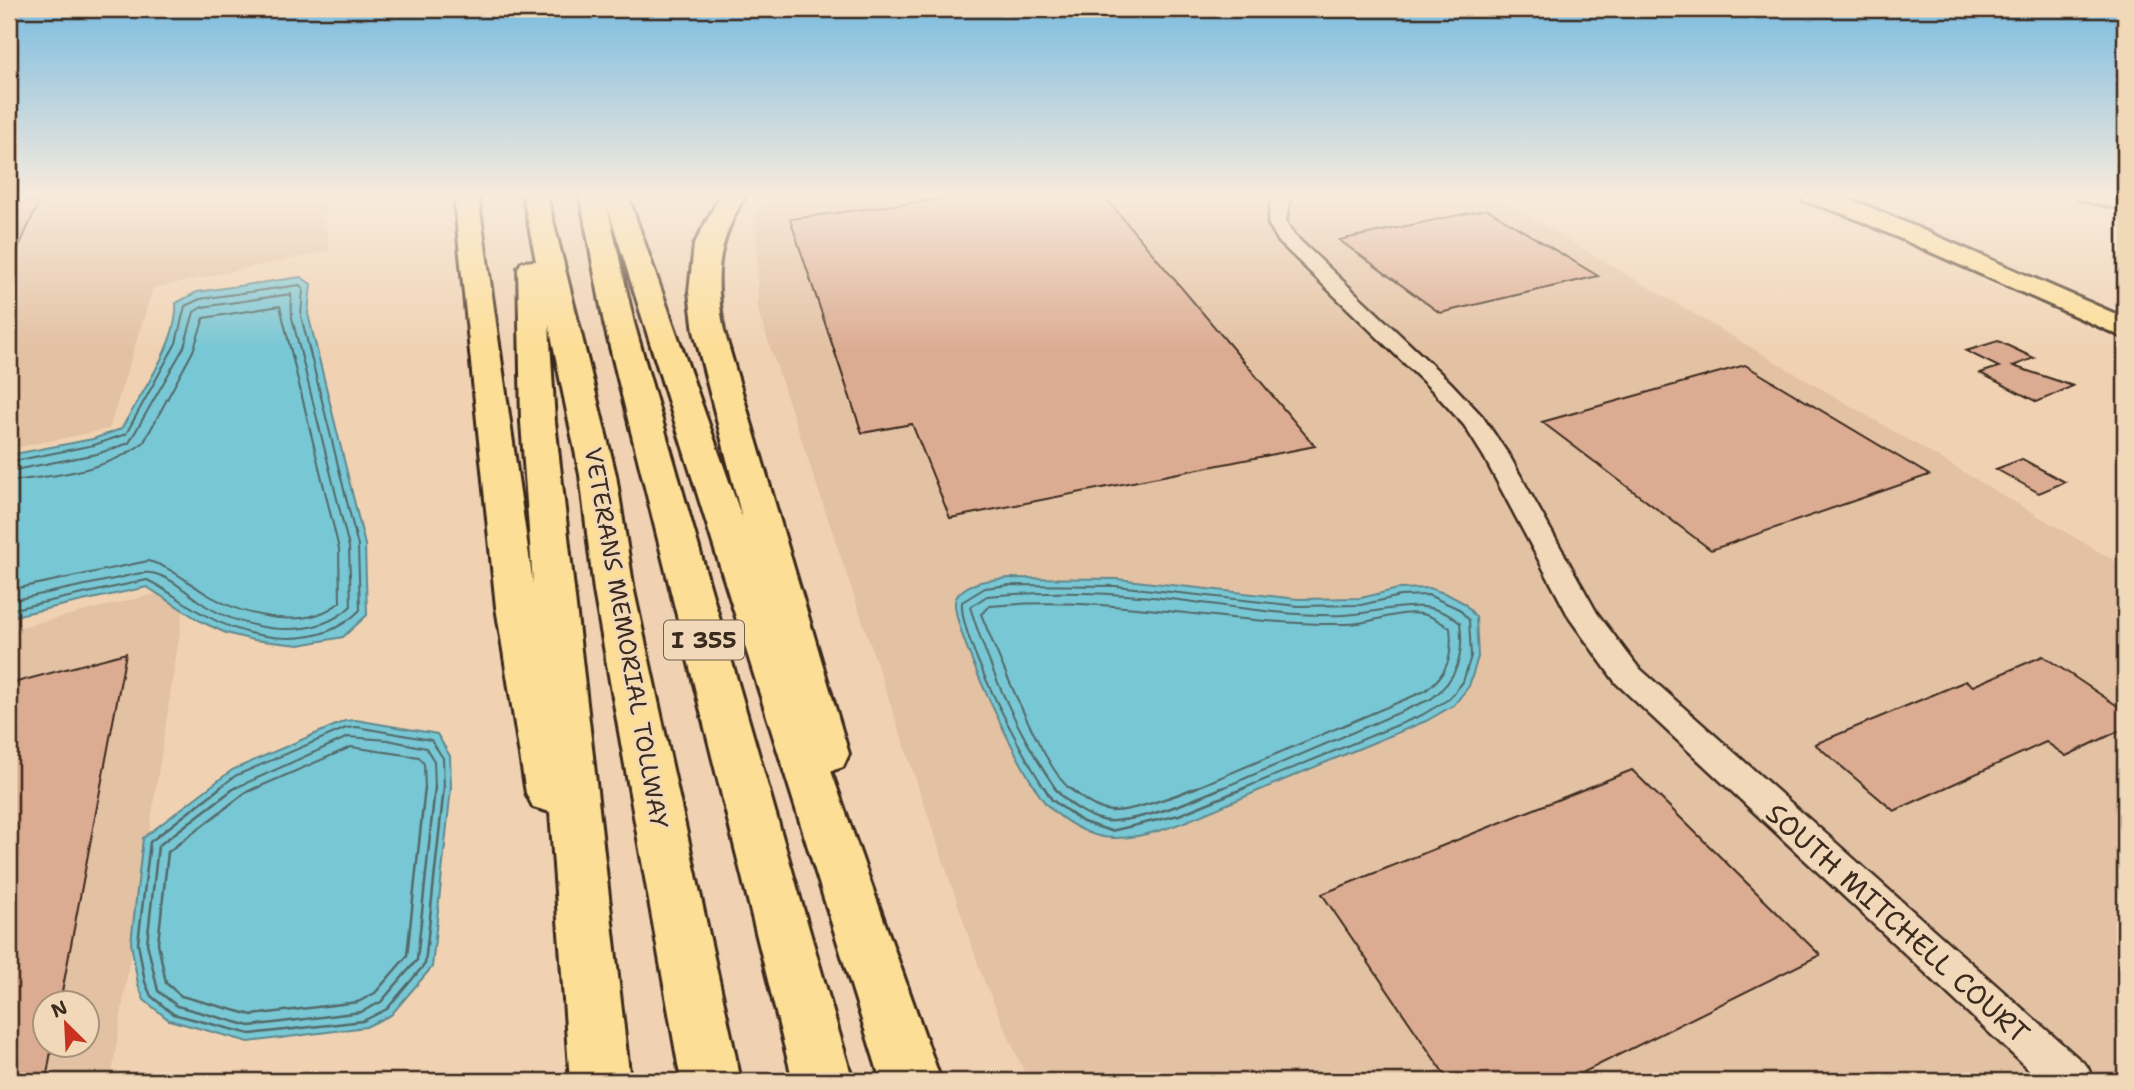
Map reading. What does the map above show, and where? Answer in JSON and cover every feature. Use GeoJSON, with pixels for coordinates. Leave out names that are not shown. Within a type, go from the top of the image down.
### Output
{"type":"FeatureCollection","features":[{"type":"Feature","properties":{"kind":"main road"},"geometry":{"type":"LineString","coordinates":[[472,247],[516,607],[598,1065]]}},
{"type":"Feature","properties":{"kind":"main road"},"geometry":{"type":"LineString","coordinates":[[531,247],[538,422],[598,1065]]}},
{"type":"Feature","properties":{"kind":"main road","name":"VETERANS MEMORIAL TOLLWAY"},"geometry":{"type":"LineString","coordinates":[[546,247],[598,475],[614,591],[711,1081]]}},
{"type":"Feature","properties":{"kind":"main road","name":"I 355"},"geometry":{"type":"LineString","coordinates":[[603,247],[619,323],[823,1081]]}},
{"type":"Feature","properties":{"kind":"main road"},"geometry":{"type":"LineString","coordinates":[[633,247],[912,1081]]}},
{"type":"Feature","properties":{"kind":"main road"},"geometry":{"type":"LineString","coordinates":[[706,247],[702,258],[701,284],[709,331],[774,560],[912,1081]]}},
{"type":"Feature","properties":{"kind":"main road"},"geometry":{"type":"LineString","coordinates":[[1943,247],[2125,329]]}},
{"type":"Feature","properties":{"kind":"street","name":"SOUTH MITCHELL COURT"},"geometry":{"type":"LineString","coordinates":[[1295,247],[1442,387],[1473,421],[1497,457],[1601,645],[1627,676],[2072,1081]]}},
{"type":"Feature","properties":{"kind":"shaded area"},"geometry":{"type":"Polygon","coordinates":[[[9,247],[329,247],[330,251],[153,288],[109,429],[9,449],[9,247]]]}},
{"type":"Feature","properties":{"kind":"shaded area"},"geometry":{"type":"Polygon","coordinates":[[[757,247],[1580,247],[2125,567],[2125,1081],[1028,1081],[982,976],[758,311],[757,247]]]}},
{"type":"Feature","properties":{"kind":"shaded area"},"geometry":{"type":"Polygon","coordinates":[[[187,586],[111,1081],[9,1081],[9,630],[187,586]]]}},
{"type":"Feature","properties":{"kind":"water"},"geometry":{"type":"Polygon","coordinates":[[[301,277],[311,284],[308,314],[365,545],[367,615],[343,637],[299,645],[253,640],[226,633],[202,622],[147,587],[9,617],[9,455],[93,439],[121,429],[165,351],[175,318],[176,303],[197,292],[301,277]]]}},
{"type":"Feature","properties":{"kind":"water"},"geometry":{"type":"Polygon","coordinates":[[[1009,578],[1117,579],[1298,599],[1361,598],[1398,589],[1429,588],[1464,603],[1476,617],[1478,657],[1469,686],[1454,705],[1426,721],[1180,824],[1129,837],[1104,837],[1086,832],[1068,822],[1047,805],[1037,791],[990,702],[963,636],[956,612],[956,598],[960,592],[979,582],[1009,578]]]}},
{"type":"Feature","properties":{"kind":"water"},"geometry":{"type":"Polygon","coordinates":[[[356,720],[437,734],[450,756],[451,788],[432,967],[391,1015],[366,1027],[249,1042],[169,1020],[144,1000],[138,984],[131,943],[143,838],[232,770],[345,721],[356,720]]]}},
{"type":"Feature","properties":{"kind":"building"},"geometry":{"type":"Polygon","coordinates":[[[9,247],[19,247],[9,269],[9,247]]]}},
{"type":"Feature","properties":{"kind":"building"},"geometry":{"type":"Polygon","coordinates":[[[799,247],[1147,247],[1315,446],[950,518],[912,424],[862,433],[799,247]]]}},
{"type":"Feature","properties":{"kind":"building"},"geometry":{"type":"Polygon","coordinates":[[[1349,247],[1550,247],[1598,276],[1440,313],[1349,247]]]}},
{"type":"Feature","properties":{"kind":"building"},"geometry":{"type":"Polygon","coordinates":[[[1998,341],[2034,358],[2013,366],[2073,386],[2037,402],[1980,373],[1999,367],[1966,351],[1998,341]]]}},
{"type":"Feature","properties":{"kind":"building"},"geometry":{"type":"Polygon","coordinates":[[[1745,365],[1929,475],[1711,550],[1542,422],[1745,365]]]}},
{"type":"Feature","properties":{"kind":"building"},"geometry":{"type":"Polygon","coordinates":[[[2022,459],[2065,482],[2039,493],[1996,469],[2022,459]]]}},
{"type":"Feature","properties":{"kind":"building"},"geometry":{"type":"Polygon","coordinates":[[[126,653],[63,988],[32,988],[32,1058],[50,1058],[46,1081],[9,1081],[9,684],[126,653]]]}},
{"type":"Feature","properties":{"kind":"building"},"geometry":{"type":"Polygon","coordinates":[[[2043,656],[2125,711],[2125,728],[2066,756],[2046,742],[1894,811],[1815,744],[1966,681],[1973,686],[2043,656]]]}},
{"type":"Feature","properties":{"kind":"building"},"geometry":{"type":"Polygon","coordinates":[[[1632,770],[1820,955],[1566,1081],[1449,1081],[1322,894],[1632,770]]]}}]}
